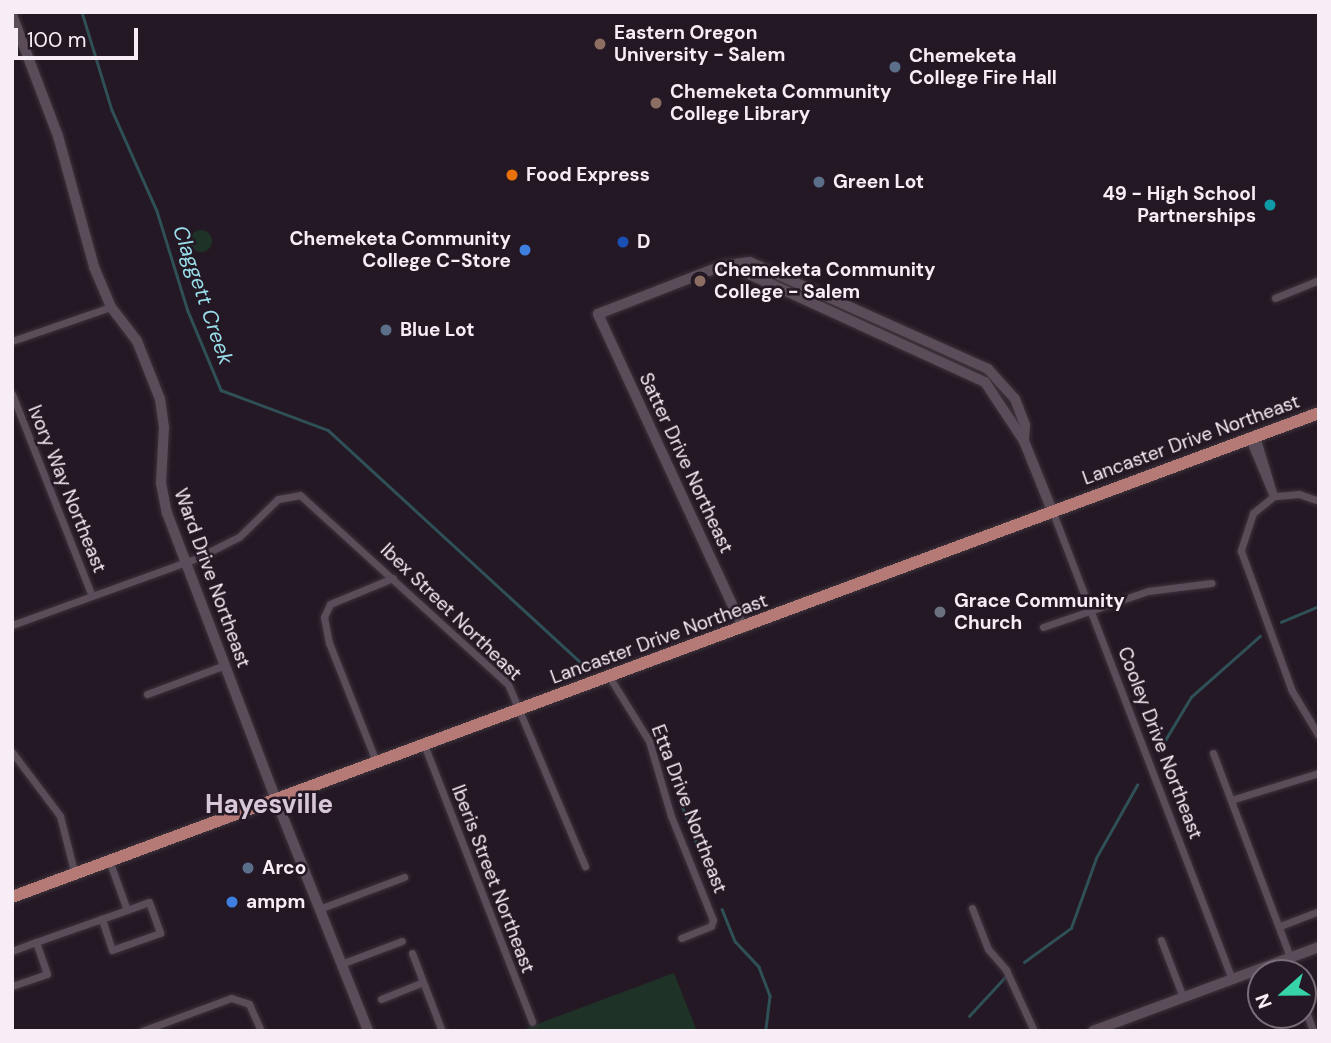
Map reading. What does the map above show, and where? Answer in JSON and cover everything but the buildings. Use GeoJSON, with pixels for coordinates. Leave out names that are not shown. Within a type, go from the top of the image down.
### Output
{"type":"FeatureCollection","features":[{"type":"Feature","properties":{"kind":"main road","name":"Lancaster Drive Northeast"},"geometry":{"type":"LineString","coordinates":[[12,897],[277,802],[1319,413]]}},
{"type":"Feature","properties":{"kind":"main road","name":"Ward Drive Northeast"},"geometry":{"type":"LineString","coordinates":[[277,802],[368,1031]]}},
{"type":"Feature","properties":{"kind":"street","name":"Ward Drive Northeast"},"geometry":{"type":"LineString","coordinates":[[12,15],[51,114],[89,253],[111,307],[137,341],[160,399],[164,427],[163,499],[277,802]]}},
{"type":"Feature","properties":{"kind":"street","name":"Cooley Drive Northeast"},"geometry":{"type":"LineString","coordinates":[[598,313],[729,265],[750,262],[988,369],[1015,399],[1025,425],[1024,441],[1232,979]]}},
{"type":"Feature","properties":{"kind":"street"},"geometry":{"type":"LineString","coordinates":[[1275,298],[1319,280]]}},
{"type":"Feature","properties":{"kind":"street"},"geometry":{"type":"LineString","coordinates":[[12,341],[111,307]]}},
{"type":"Feature","properties":{"kind":"street","name":"Satter Drive Northeast"},"geometry":{"type":"LineString","coordinates":[[598,313],[743,628]]}},
{"type":"Feature","properties":{"kind":"street","name":"Ivory Way Northeast"},"geometry":{"type":"LineString","coordinates":[[12,394],[92,596]]}},
{"type":"Feature","properties":{"kind":"street"},"geometry":{"type":"LineString","coordinates":[[1252,438],[1273,496]]}},
{"type":"Feature","properties":{"kind":"street"},"geometry":{"type":"LineString","coordinates":[[1319,501],[1299,494],[1273,496],[1248,523],[1241,542],[1243,563],[1292,691],[1319,736]]}},
{"type":"Feature","properties":{"kind":"street","name":"Ibex Street Northeast"},"geometry":{"type":"LineString","coordinates":[[186,562],[239,537],[285,495],[307,498],[508,684],[522,710],[585,866]]}},
{"type":"Feature","properties":{"kind":"street"},"geometry":{"type":"LineString","coordinates":[[12,625],[186,562]]}},
{"type":"Feature","properties":{"kind":"street"},"geometry":{"type":"LineString","coordinates":[[377,764],[326,634],[325,610],[393,578]]}},
{"type":"Feature","properties":{"kind":"street"},"geometry":{"type":"LineString","coordinates":[[1043,627],[1148,591],[1211,583]]}},
{"type":"Feature","properties":{"kind":"street"},"geometry":{"type":"LineString","coordinates":[[147,694],[225,666]]}},
{"type":"Feature","properties":{"kind":"street","name":"Etta Drive Northeast"},"geometry":{"type":"LineString","coordinates":[[610,678],[649,741],[671,816],[711,911],[711,926],[681,938]]}},
{"type":"Feature","properties":{"kind":"street","name":"Iberis Street Northeast"},"geometry":{"type":"LineString","coordinates":[[425,747],[532,1022]]}},
{"type":"Feature","properties":{"kind":"street"},"geometry":{"type":"LineString","coordinates":[[12,752],[60,816],[75,874]]}},
{"type":"Feature","properties":{"kind":"street"},"geometry":{"type":"LineString","coordinates":[[1213,753],[1280,926],[1279,937],[1288,958]]}},
{"type":"Feature","properties":{"kind":"street"},"geometry":{"type":"LineString","coordinates":[[1231,800],[1319,773]]}},
{"type":"Feature","properties":{"kind":"street"},"geometry":{"type":"LineString","coordinates":[[110,863],[127,910]]}},
{"type":"Feature","properties":{"kind":"street"},"geometry":{"type":"LineString","coordinates":[[319,909],[404,877]]}},
{"type":"Feature","properties":{"kind":"street"},"geometry":{"type":"LineString","coordinates":[[13,950],[149,902],[160,933],[112,950],[102,919]]}},
{"type":"Feature","properties":{"kind":"street"},"geometry":{"type":"LineString","coordinates":[[972,908],[988,949],[1006,970],[1034,1031]]}},
{"type":"Feature","properties":{"kind":"street"},"geometry":{"type":"LineString","coordinates":[[1280,926],[1319,911]]}},
{"type":"Feature","properties":{"kind":"street"},"geometry":{"type":"LineString","coordinates":[[1161,940],[1184,997]]}},
{"type":"Feature","properties":{"kind":"street"},"geometry":{"type":"LineString","coordinates":[[341,964],[402,941]]}},
{"type":"Feature","properties":{"kind":"street"},"geometry":{"type":"LineString","coordinates":[[12,986],[47,974],[36,943]]}},
{"type":"Feature","properties":{"kind":"street"},"geometry":{"type":"LineString","coordinates":[[1093,1031],[1319,947]]}},
{"type":"Feature","properties":{"kind":"street"},"geometry":{"type":"LineString","coordinates":[[412,953],[439,1030]]}},
{"type":"Feature","properties":{"kind":"street"},"geometry":{"type":"LineString","coordinates":[[381,999],[423,982]]}},
{"type":"Feature","properties":{"kind":"street"},"geometry":{"type":"LineString","coordinates":[[142,1031],[240,999],[255,1012],[261,1031]]}},
{"type":"Feature","properties":{"kind":"green space"},"geometry":{"type":"Polygon","coordinates":[[[201,230],[211,237],[212,241],[205,251],[201,252],[191,245],[190,241],[197,231],[201,230]]]}},
{"type":"Feature","properties":{"kind":"green space"},"geometry":{"type":"Polygon","coordinates":[[[674,973],[697,1031],[524,1029],[674,973]]]}},
{"type":"Feature","properties":{"kind":"waterway","name":"Claggett Creek"},"geometry":{"type":"LineString","coordinates":[[82,12],[112,110],[157,211],[188,311],[221,390],[328,430],[586,667]]}},
{"type":"Feature","properties":{"kind":"waterway","name":"Claggett Creek"},"geometry":{"type":"LineString","coordinates":[[1281,622],[1319,606]]}},
{"type":"Feature","properties":{"kind":"waterway","name":"Claggett Creek"},"geometry":{"type":"LineString","coordinates":[[1158,752],[1191,697],[1260,636]]}},
{"type":"Feature","properties":{"kind":"waterway","name":"Claggett Creek"},"geometry":{"type":"LineString","coordinates":[[1024,962],[1071,928],[1096,858],[1137,785]]}},
{"type":"Feature","properties":{"kind":"waterway","name":"Claggett Creek"},"geometry":{"type":"LineString","coordinates":[[681,803],[715,890]]}},
{"type":"Feature","properties":{"kind":"waterway","name":"Claggett Creek"},"geometry":{"type":"LineString","coordinates":[[722,909],[735,941],[759,967],[770,996],[766,1031]]}},
{"type":"Feature","properties":{"kind":"waterway","name":"Claggett Creek"},"geometry":{"type":"LineString","coordinates":[[969,1016],[1007,975]]}},
{"type":"Feature","properties":{"kind":"place","name":"Eastern Oregon University - Salem"},"geometry":{"type":"Point","coordinates":[600,44]}},
{"type":"Feature","properties":{"kind":"place","name":"Chemeketa College Fire Hall"},"geometry":{"type":"Point","coordinates":[895,67]}},
{"type":"Feature","properties":{"kind":"place","name":"Chemeketa Community College Library"},"geometry":{"type":"Point","coordinates":[656,103]}},
{"type":"Feature","properties":{"kind":"place","name":"Food Express"},"geometry":{"type":"Point","coordinates":[512,175]}},
{"type":"Feature","properties":{"kind":"place","name":"Green Lot"},"geometry":{"type":"Point","coordinates":[819,182]}},
{"type":"Feature","properties":{"kind":"place","name":"49 - High School Partnerships"},"geometry":{"type":"Point","coordinates":[1270,205]}},
{"type":"Feature","properties":{"kind":"place","name":"D"},"geometry":{"type":"Point","coordinates":[623,242]}},
{"type":"Feature","properties":{"kind":"place","name":"Chemeketa Community College C-Store"},"geometry":{"type":"Point","coordinates":[525,250]}},
{"type":"Feature","properties":{"kind":"place","name":"Chemeketa Community College - Salem"},"geometry":{"type":"Point","coordinates":[700,281]}},
{"type":"Feature","properties":{"kind":"place","name":"Blue Lot"},"geometry":{"type":"Point","coordinates":[386,330]}},
{"type":"Feature","properties":{"kind":"place","name":"Grace Community Church"},"geometry":{"type":"Point","coordinates":[940,612]}},
{"type":"Feature","properties":{"kind":"place","name":"Arco"},"geometry":{"type":"Point","coordinates":[248,868]}},
{"type":"Feature","properties":{"kind":"place","name":"ampm"},"geometry":{"type":"Point","coordinates":[232,902]}},
{"type":"Feature","properties":{"kind":"district","name":"Hayesville"},"geometry":{"type":"Point","coordinates":[269,805]}}]}
